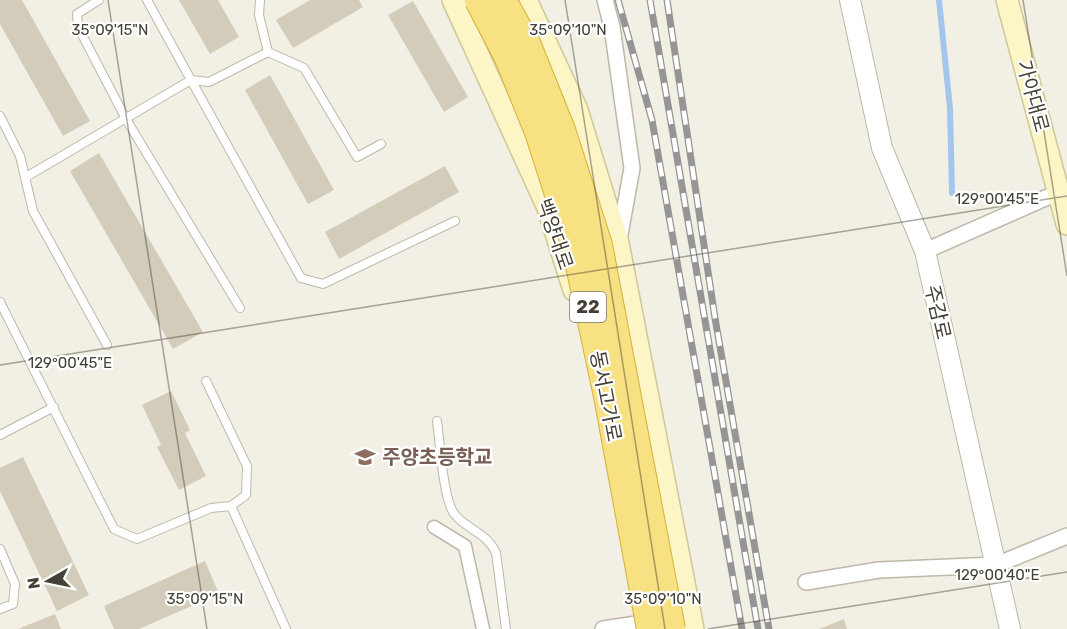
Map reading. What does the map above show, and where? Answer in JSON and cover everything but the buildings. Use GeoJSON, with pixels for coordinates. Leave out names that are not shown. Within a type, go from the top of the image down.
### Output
{"type":"FeatureCollection","features":[{"type":"Feature","properties":{"kind":"highway","name":"동서고가로"},"geometry":{"type":"LineString","coordinates":[[478,0],[508,58],[538,132],[575,247],[607,396],[642,627]]}},
{"type":"Feature","properties":{"kind":"highway","name":"동서고가로"},"geometry":{"type":"LineString","coordinates":[[503,0],[527,43],[562,130],[599,245],[643,480],[686,625]]}},
{"type":"Feature","properties":{"kind":"main road","name":"백양대로"},"geometry":{"type":"LineString","coordinates":[[453,0],[548,208],[581,312],[642,627]]}},
{"type":"Feature","properties":{"kind":"main road"},"geometry":{"type":"LineString","coordinates":[[526,0],[577,110],[618,243],[686,625]]}},
{"type":"Feature","properties":{"kind":"main road","name":"가야대로"},"geometry":{"type":"LineString","coordinates":[[1007,0],[1067,224]]}},
{"type":"Feature","properties":{"kind":"street"},"geometry":{"type":"LineString","coordinates":[[605,0],[612,27],[632,168],[618,243]]}},
{"type":"Feature","properties":{"kind":"street","name":"주감로"},"geometry":{"type":"LineString","coordinates":[[850,0],[882,148],[924,251],[1011,629]]}},
{"type":"Feature","properties":{"kind":"street"},"geometry":{"type":"LineString","coordinates":[[924,251],[1059,192]]}},
{"type":"Feature","properties":{"kind":"street"},"geometry":{"type":"LineString","coordinates":[[434,527],[465,546],[482,623]]}},
{"type":"Feature","properties":{"kind":"street"},"geometry":{"type":"LineString","coordinates":[[806,582],[879,570],[996,565],[1067,536]]}},
{"type":"Feature","properties":{"kind":"street"},"geometry":{"type":"LineString","coordinates":[[603,629],[686,625]]}},
{"type":"Feature","properties":{"kind":"lane"},"geometry":{"type":"LineString","coordinates":[[99,0],[77,14],[78,27],[126,119],[240,308]]}},
{"type":"Feature","properties":{"kind":"lane"},"geometry":{"type":"LineString","coordinates":[[147,0],[301,278],[323,284],[455,221]]}},
{"type":"Feature","properties":{"kind":"lane"},"geometry":{"type":"LineString","coordinates":[[260,0],[259,15],[268,52]]}},
{"type":"Feature","properties":{"kind":"lane"},"geometry":{"type":"LineString","coordinates":[[26,177],[191,80],[209,82],[268,52]]}},
{"type":"Feature","properties":{"kind":"lane"},"geometry":{"type":"LineString","coordinates":[[268,52],[304,68],[357,157],[381,144]]}},
{"type":"Feature","properties":{"kind":"lane"},"geometry":{"type":"LineString","coordinates":[[0,116],[20,156],[33,211],[107,345]]}},
{"type":"Feature","properties":{"kind":"lane"},"geometry":{"type":"LineString","coordinates":[[0,302],[114,529],[137,539],[211,508],[231,506],[246,495],[247,466],[206,381]]}},
{"type":"Feature","properties":{"kind":"lane"},"geometry":{"type":"LineString","coordinates":[[0,435],[54,407]]}},
{"type":"Feature","properties":{"kind":"lane"},"geometry":{"type":"LineString","coordinates":[[437,421],[449,500],[454,513],[491,541],[496,553],[506,629]]}},
{"type":"Feature","properties":{"kind":"lane"},"geometry":{"type":"LineString","coordinates":[[231,506],[286,629]]}},
{"type":"Feature","properties":{"kind":"lane"},"geometry":{"type":"LineString","coordinates":[[0,549],[15,584],[13,603],[0,609]]}},
{"type":"Feature","properties":{"kind":"waterway"},"geometry":{"type":"LineString","coordinates":[[939,0],[950,108],[952,193]]}},
{"type":"Feature","properties":{"kind":"railway"},"geometry":{"type":"LineString","coordinates":[[618,0],[652,120],[742,629]]}},
{"type":"Feature","properties":{"kind":"railway"},"geometry":{"type":"LineString","coordinates":[[650,0],[758,629]]}},
{"type":"Feature","properties":{"kind":"railway"},"geometry":{"type":"LineString","coordinates":[[667,0],[715,318],[769,629]]}},
{"type":"Feature","properties":{"kind":"place","name":"주양초등학교"},"geometry":{"type":"Point","coordinates":[365,457]}}]}
